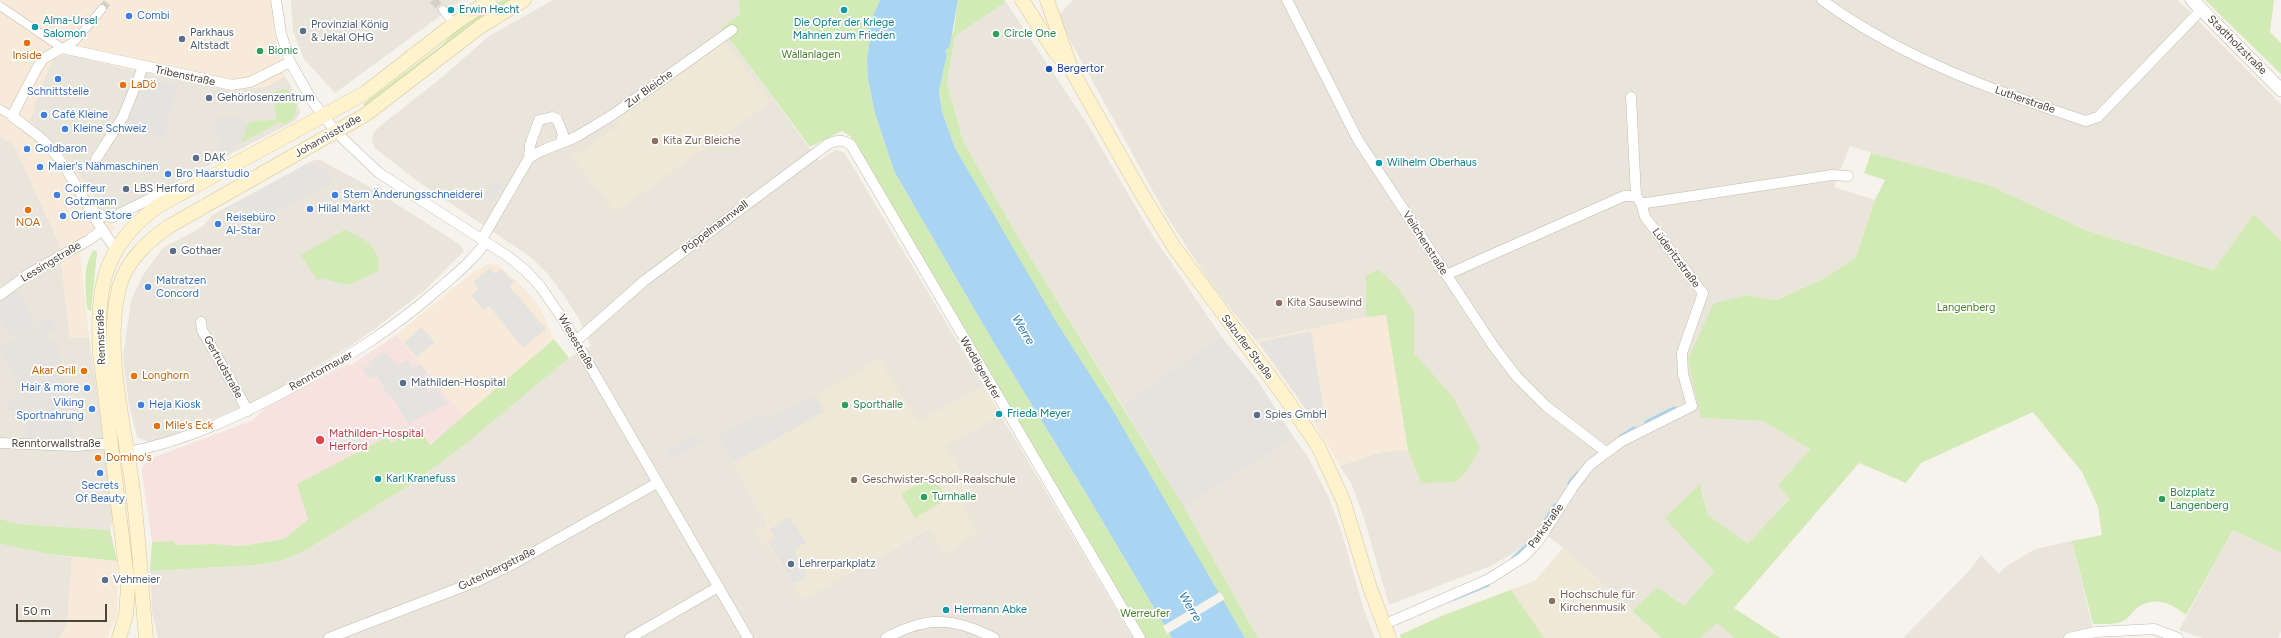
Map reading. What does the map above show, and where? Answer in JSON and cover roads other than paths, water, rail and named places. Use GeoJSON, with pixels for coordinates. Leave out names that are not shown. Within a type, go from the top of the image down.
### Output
{"type":"FeatureCollection","features":[{"type":"Feature","properties":{"kind":"main road","name":"Johannisstraße"},"geometry":{"type":"LineString","coordinates":[[116,249],[142,218],[193,187],[365,93],[454,24],[490,0]]}},
{"type":"Feature","properties":{"kind":"main road","name":"Johannisstraße"},"geometry":{"type":"LineString","coordinates":[[129,265],[150,240],[168,227],[365,115],[481,26],[524,0]]}},
{"type":"Feature","properties":{"kind":"main road","name":"Salzufler Straße"},"geometry":{"type":"LineString","coordinates":[[1022,0],[1055,52],[1072,71]]}},
{"type":"Feature","properties":{"kind":"main road","name":"Salzufler Straße"},"geometry":{"type":"LineString","coordinates":[[1047,0],[1072,71],[1140,191],[1174,247],[1282,393],[1318,446],[1343,500],[1386,632]]}},
{"type":"Feature","properties":{"kind":"main road"},"geometry":{"type":"LineString","coordinates":[[116,249],[129,265]]}},
{"type":"Feature","properties":{"kind":"main road","name":"Rennstraße"},"geometry":{"type":"LineString","coordinates":[[116,249],[103,286],[98,320],[100,353],[112,443],[128,587]]}},
{"type":"Feature","properties":{"kind":"main road","name":"Rennstraße"},"geometry":{"type":"LineString","coordinates":[[129,265],[120,286],[114,324],[115,353],[140,555],[145,638]]}},
{"type":"Feature","properties":{"kind":"main road"},"geometry":{"type":"LineString","coordinates":[[119,638],[126,615],[128,587]]}},
{"type":"Feature","properties":{"kind":"main road"},"geometry":{"type":"LineString","coordinates":[[128,587],[145,638]]}},
{"type":"Feature","properties":{"kind":"street"},"geometry":{"type":"LineString","coordinates":[[276,0],[281,33],[290,62],[313,102],[324,116]]}},
{"type":"Feature","properties":{"kind":"street","name":"Veilchenstraße"},"geometry":{"type":"LineString","coordinates":[[1286,0],[1358,140],[1494,347],[1517,376],[1546,406],[1606,452]]}},
{"type":"Feature","properties":{"kind":"street","name":"Lutherstraße"},"geometry":{"type":"LineString","coordinates":[[1822,0],[1841,14],[1886,40],[1956,74],[2010,97],[2086,121],[2098,117],[2202,9]]}},
{"type":"Feature","properties":{"kind":"street","name":"Stadtholzstraße"},"geometry":{"type":"LineString","coordinates":[[2192,0],[2281,90]]}},
{"type":"Feature","properties":{"kind":"street"},"geometry":{"type":"LineString","coordinates":[[0,6],[62,48]]}},
{"type":"Feature","properties":{"kind":"street"},"geometry":{"type":"LineString","coordinates":[[12,116],[36,68],[43,59],[75,41],[102,9]]}},
{"type":"Feature","properties":{"kind":"street"},"geometry":{"type":"LineString","coordinates":[[443,10],[454,24]]}},
{"type":"Feature","properties":{"kind":"street","name":"Zur Bleiche"},"geometry":{"type":"LineString","coordinates":[[529,158],[561,142],[576,138],[614,114],[732,30]]}},
{"type":"Feature","properties":{"kind":"street","name":"Tribenstraße"},"geometry":{"type":"LineString","coordinates":[[62,48],[232,86],[250,82],[290,62]]}},
{"type":"Feature","properties":{"kind":"street"},"geometry":{"type":"LineString","coordinates":[[96,159],[123,117],[143,67]]}},
{"type":"Feature","properties":{"kind":"street","name":"Lüderitzstraße"},"geometry":{"type":"LineString","coordinates":[[1630,97],[1639,199],[1645,217],[1703,294],[1682,353],[1683,374],[1692,406]]}},
{"type":"Feature","properties":{"kind":"street"},"geometry":{"type":"LineString","coordinates":[[0,109],[12,116],[43,141],[62,164],[102,230],[116,249]]}},
{"type":"Feature","properties":{"kind":"street","name":"Wiesestraße"},"geometry":{"type":"LineString","coordinates":[[324,116],[336,132],[379,173],[509,257],[540,286],[576,341],[748,638]]}},
{"type":"Feature","properties":{"kind":"street"},"geometry":{"type":"LineString","coordinates":[[484,241],[529,158],[536,124],[543,118],[557,119],[563,134],[561,142]]}},
{"type":"Feature","properties":{"kind":"street","name":"Pöppelmannwall"},"geometry":{"type":"LineString","coordinates":[[576,341],[644,281],[828,144],[837,140],[844,140],[850,144],[858,158]]}},
{"type":"Feature","properties":{"kind":"street","name":"Weddigenufer"},"geometry":{"type":"LineString","coordinates":[[858,158],[1140,638]]}},
{"type":"Feature","properties":{"kind":"street"},"geometry":{"type":"LineString","coordinates":[[1446,275],[1521,240],[1624,196],[1639,199],[1832,175],[1848,176]]}},
{"type":"Feature","properties":{"kind":"street","name":"Johannisstraße"},"geometry":{"type":"LineString","coordinates":[[90,210],[103,216],[113,217],[168,190],[193,187]]}},
{"type":"Feature","properties":{"kind":"street","name":"Lessingstraße"},"geometry":{"type":"LineString","coordinates":[[0,295],[30,273],[88,240],[102,230]]}},
{"type":"Feature","properties":{"kind":"street","name":"Renntormauer"},"geometry":{"type":"LineString","coordinates":[[128,452],[183,438],[248,411],[360,350],[417,308],[468,263],[484,241]]}},
{"type":"Feature","properties":{"kind":"street","name":"Gertrudstraße"},"geometry":{"type":"LineString","coordinates":[[201,322],[206,336],[248,411]]}},
{"type":"Feature","properties":{"kind":"street","name":"Parkstraße"},"geometry":{"type":"LineString","coordinates":[[1386,632],[1489,579],[1522,558],[1537,542],[1575,484],[1590,466],[1622,441],[1692,406]]}},
{"type":"Feature","properties":{"kind":"street","name":"Renntorwallstraße"},"geometry":{"type":"LineString","coordinates":[[0,443],[76,446],[112,443]]}},
{"type":"Feature","properties":{"kind":"street","name":"Gutenbergstraße"},"geometry":{"type":"LineString","coordinates":[[329,638],[493,574],[657,483]]}},
{"type":"Feature","properties":{"kind":"street"},"geometry":{"type":"LineString","coordinates":[[630,638],[718,587]]}},
{"type":"Feature","properties":{"kind":"street"},"geometry":{"type":"LineString","coordinates":[[886,638],[918,623],[933,621],[965,625],[994,638]]}},
{"type":"Feature","properties":{"kind":"street"},"geometry":{"type":"LineString","coordinates":[[2068,638],[2096,632],[2154,629],[2178,638]]}},
{"type":"Feature","properties":{"kind":"water","name":"Werre"},"geometry":{"type":"Polygon","coordinates":[[[880,0],[958,0],[950,45],[945,52],[947,54],[939,91],[942,112],[955,148],[1055,320],[1112,409],[1245,638],[1172,638],[994,343],[894,171],[875,113],[868,79],[867,60],[870,39],[866,33],[880,0]]]}},
{"type":"Feature","properties":{"kind":"waterway"},"geometry":{"type":"LineString","coordinates":[[1646,422],[1674,408]]}},
{"type":"Feature","properties":{"kind":"waterway"},"geometry":{"type":"LineString","coordinates":[[1620,437],[1634,428]]}},
{"type":"Feature","properties":{"kind":"waterway"},"geometry":{"type":"LineString","coordinates":[[1569,483],[1578,473]]}},
{"type":"Feature","properties":{"kind":"waterway"},"geometry":{"type":"LineString","coordinates":[[1544,523],[1555,505]]}},
{"type":"Feature","properties":{"kind":"waterway"},"geometry":{"type":"LineString","coordinates":[[1513,558],[1527,545]]}},
{"type":"Feature","properties":{"kind":"waterway"},"geometry":{"type":"LineString","coordinates":[[1454,599],[1488,585]]}},
{"type":"Feature","properties":{"kind":"tunnel"},"geometry":{"type":"LineString","coordinates":[[102,9],[109,0]]}},
{"type":"Feature","properties":{"kind":"tunnel"},"geometry":{"type":"LineString","coordinates":[[433,0],[443,10]]}},
{"type":"Feature","properties":{"kind":"place","name":"Erwin Hecht"},"geometry":{"type":"Point","coordinates":[451,10]}},
{"type":"Feature","properties":{"kind":"place","name":"Die Opfer der Kriege Mahnen zum Frieden"},"geometry":{"type":"Point","coordinates":[844,10]}},
{"type":"Feature","properties":{"kind":"place","name":"Combi"},"geometry":{"type":"Point","coordinates":[129,16]}},
{"type":"Feature","properties":{"kind":"place","name":"Alma-Ursel Salomon"},"geometry":{"type":"Point","coordinates":[35,27]}},
{"type":"Feature","properties":{"kind":"place","name":"Provinzial König & Jekal OHG"},"geometry":{"type":"Point","coordinates":[303,31]}},
{"type":"Feature","properties":{"kind":"place","name":"Circle One"},"geometry":{"type":"Point","coordinates":[996,34]}},
{"type":"Feature","properties":{"kind":"place","name":"Parkhaus Altstadt"},"geometry":{"type":"Point","coordinates":[182,39]}},
{"type":"Feature","properties":{"kind":"place","name":"Inside"},"geometry":{"type":"Point","coordinates":[27,43]}},
{"type":"Feature","properties":{"kind":"place","name":"Bionic"},"geometry":{"type":"Point","coordinates":[260,51]}},
{"type":"Feature","properties":{"kind":"place","name":"Bergertor"},"geometry":{"type":"Point","coordinates":[1049,69]}},
{"type":"Feature","properties":{"kind":"place","name":"Schnittstelle"},"geometry":{"type":"Point","coordinates":[58,79]}},
{"type":"Feature","properties":{"kind":"place","name":"LaDö"},"geometry":{"type":"Point","coordinates":[123,85]}},
{"type":"Feature","properties":{"kind":"place","name":"Gehörlosenzentrum"},"geometry":{"type":"Point","coordinates":[209,98]}},
{"type":"Feature","properties":{"kind":"place","name":"Café Kleine"},"geometry":{"type":"Point","coordinates":[44,115]}},
{"type":"Feature","properties":{"kind":"place","name":"Kleine Schweiz"},"geometry":{"type":"Point","coordinates":[65,129]}},
{"type":"Feature","properties":{"kind":"place","name":"Kita Zur Bleiche"},"geometry":{"type":"Point","coordinates":[655,141]}},
{"type":"Feature","properties":{"kind":"place","name":"Goldbaron"},"geometry":{"type":"Point","coordinates":[27,149]}},
{"type":"Feature","properties":{"kind":"place","name":"DAK"},"geometry":{"type":"Point","coordinates":[196,158]}},
{"type":"Feature","properties":{"kind":"place","name":"Wilhelm Oberhaus"},"geometry":{"type":"Point","coordinates":[1379,163]}},
{"type":"Feature","properties":{"kind":"place","name":"Maier's Nähmaschinen"},"geometry":{"type":"Point","coordinates":[40,167]}},
{"type":"Feature","properties":{"kind":"place","name":"Bro Haarstudio"},"geometry":{"type":"Point","coordinates":[168,174]}},
{"type":"Feature","properties":{"kind":"place","name":"LBS Herford"},"geometry":{"type":"Point","coordinates":[126,189]}},
{"type":"Feature","properties":{"kind":"place","name":"Coiffeur Gotzmann"},"geometry":{"type":"Point","coordinates":[57,195]}},
{"type":"Feature","properties":{"kind":"place","name":"Stern Änderungsschneiderei"},"geometry":{"type":"Point","coordinates":[335,195]}},
{"type":"Feature","properties":{"kind":"place","name":"Hilal Markt"},"geometry":{"type":"Point","coordinates":[310,209]}},
{"type":"Feature","properties":{"kind":"place","name":"NOA"},"geometry":{"type":"Point","coordinates":[28,210]}},
{"type":"Feature","properties":{"kind":"place","name":"Orient Store"},"geometry":{"type":"Point","coordinates":[63,216]}},
{"type":"Feature","properties":{"kind":"place","name":"Reisebüro Al-Star"},"geometry":{"type":"Point","coordinates":[218,224]}},
{"type":"Feature","properties":{"kind":"place","name":"Gothaer"},"geometry":{"type":"Point","coordinates":[173,251]}},
{"type":"Feature","properties":{"kind":"place","name":"Matratzen Concord"},"geometry":{"type":"Point","coordinates":[148,287]}},
{"type":"Feature","properties":{"kind":"place","name":"Kita Sausewind"},"geometry":{"type":"Point","coordinates":[1279,303]}},
{"type":"Feature","properties":{"kind":"place","name":"Akar Grill"},"geometry":{"type":"Point","coordinates":[84,371]}},
{"type":"Feature","properties":{"kind":"place","name":"Longhorn"},"geometry":{"type":"Point","coordinates":[134,376]}},
{"type":"Feature","properties":{"kind":"place","name":"Mathilden-Hospital"},"geometry":{"type":"Point","coordinates":[403,383]}},
{"type":"Feature","properties":{"kind":"place","name":"Hair & more"},"geometry":{"type":"Point","coordinates":[87,388]}},
{"type":"Feature","properties":{"kind":"place","name":"Heja Kiosk"},"geometry":{"type":"Point","coordinates":[141,405]}},
{"type":"Feature","properties":{"kind":"place","name":"Sporthalle"},"geometry":{"type":"Point","coordinates":[845,405]}},
{"type":"Feature","properties":{"kind":"place","name":"Viking Sportnahrung"},"geometry":{"type":"Point","coordinates":[92,409]}},
{"type":"Feature","properties":{"kind":"place","name":"Frieda Meyer"},"geometry":{"type":"Point","coordinates":[999,414]}},
{"type":"Feature","properties":{"kind":"place","name":"Spies GmbH"},"geometry":{"type":"Point","coordinates":[1257,415]}},
{"type":"Feature","properties":{"kind":"place","name":"Mile's Eck"},"geometry":{"type":"Point","coordinates":[157,426]}},
{"type":"Feature","properties":{"kind":"place","name":"Mathilden-Hospital Herford"},"geometry":{"type":"Point","coordinates":[320,440]}},
{"type":"Feature","properties":{"kind":"place","name":"Domino's"},"geometry":{"type":"Point","coordinates":[98,458]}},
{"type":"Feature","properties":{"kind":"place","name":"Secrets Of Beauty"},"geometry":{"type":"Point","coordinates":[100,473]}},
{"type":"Feature","properties":{"kind":"place","name":"Karl Kranefuss"},"geometry":{"type":"Point","coordinates":[378,479]}},
{"type":"Feature","properties":{"kind":"place","name":"Geschwister-Scholl-Realschule"},"geometry":{"type":"Point","coordinates":[854,480]}},
{"type":"Feature","properties":{"kind":"place","name":"Turnhalle"},"geometry":{"type":"Point","coordinates":[924,497]}},
{"type":"Feature","properties":{"kind":"place","name":"Bolzplatz Langenberg"},"geometry":{"type":"Point","coordinates":[2162,499]}},
{"type":"Feature","properties":{"kind":"place","name":"Lehrerparkplatz"},"geometry":{"type":"Point","coordinates":[791,564]}},
{"type":"Feature","properties":{"kind":"place","name":"Vehmeier"},"geometry":{"type":"Point","coordinates":[105,580]}},
{"type":"Feature","properties":{"kind":"place","name":"Hochschule für Kirchenmusik"},"geometry":{"type":"Point","coordinates":[1552,601]}},
{"type":"Feature","properties":{"kind":"place","name":"Hermann Abke"},"geometry":{"type":"Point","coordinates":[946,610]}},
{"type":"Feature","properties":{"kind":"park label","name":"Wallanlagen"},"geometry":{"type":"Point","coordinates":[811,55]}},
{"type":"Feature","properties":{"kind":"park label","name":"Langenberg"},"geometry":{"type":"Point","coordinates":[1966,308]}},
{"type":"Feature","properties":{"kind":"park label","name":"Werreufer"},"geometry":{"type":"Point","coordinates":[1145,614]}}]}
